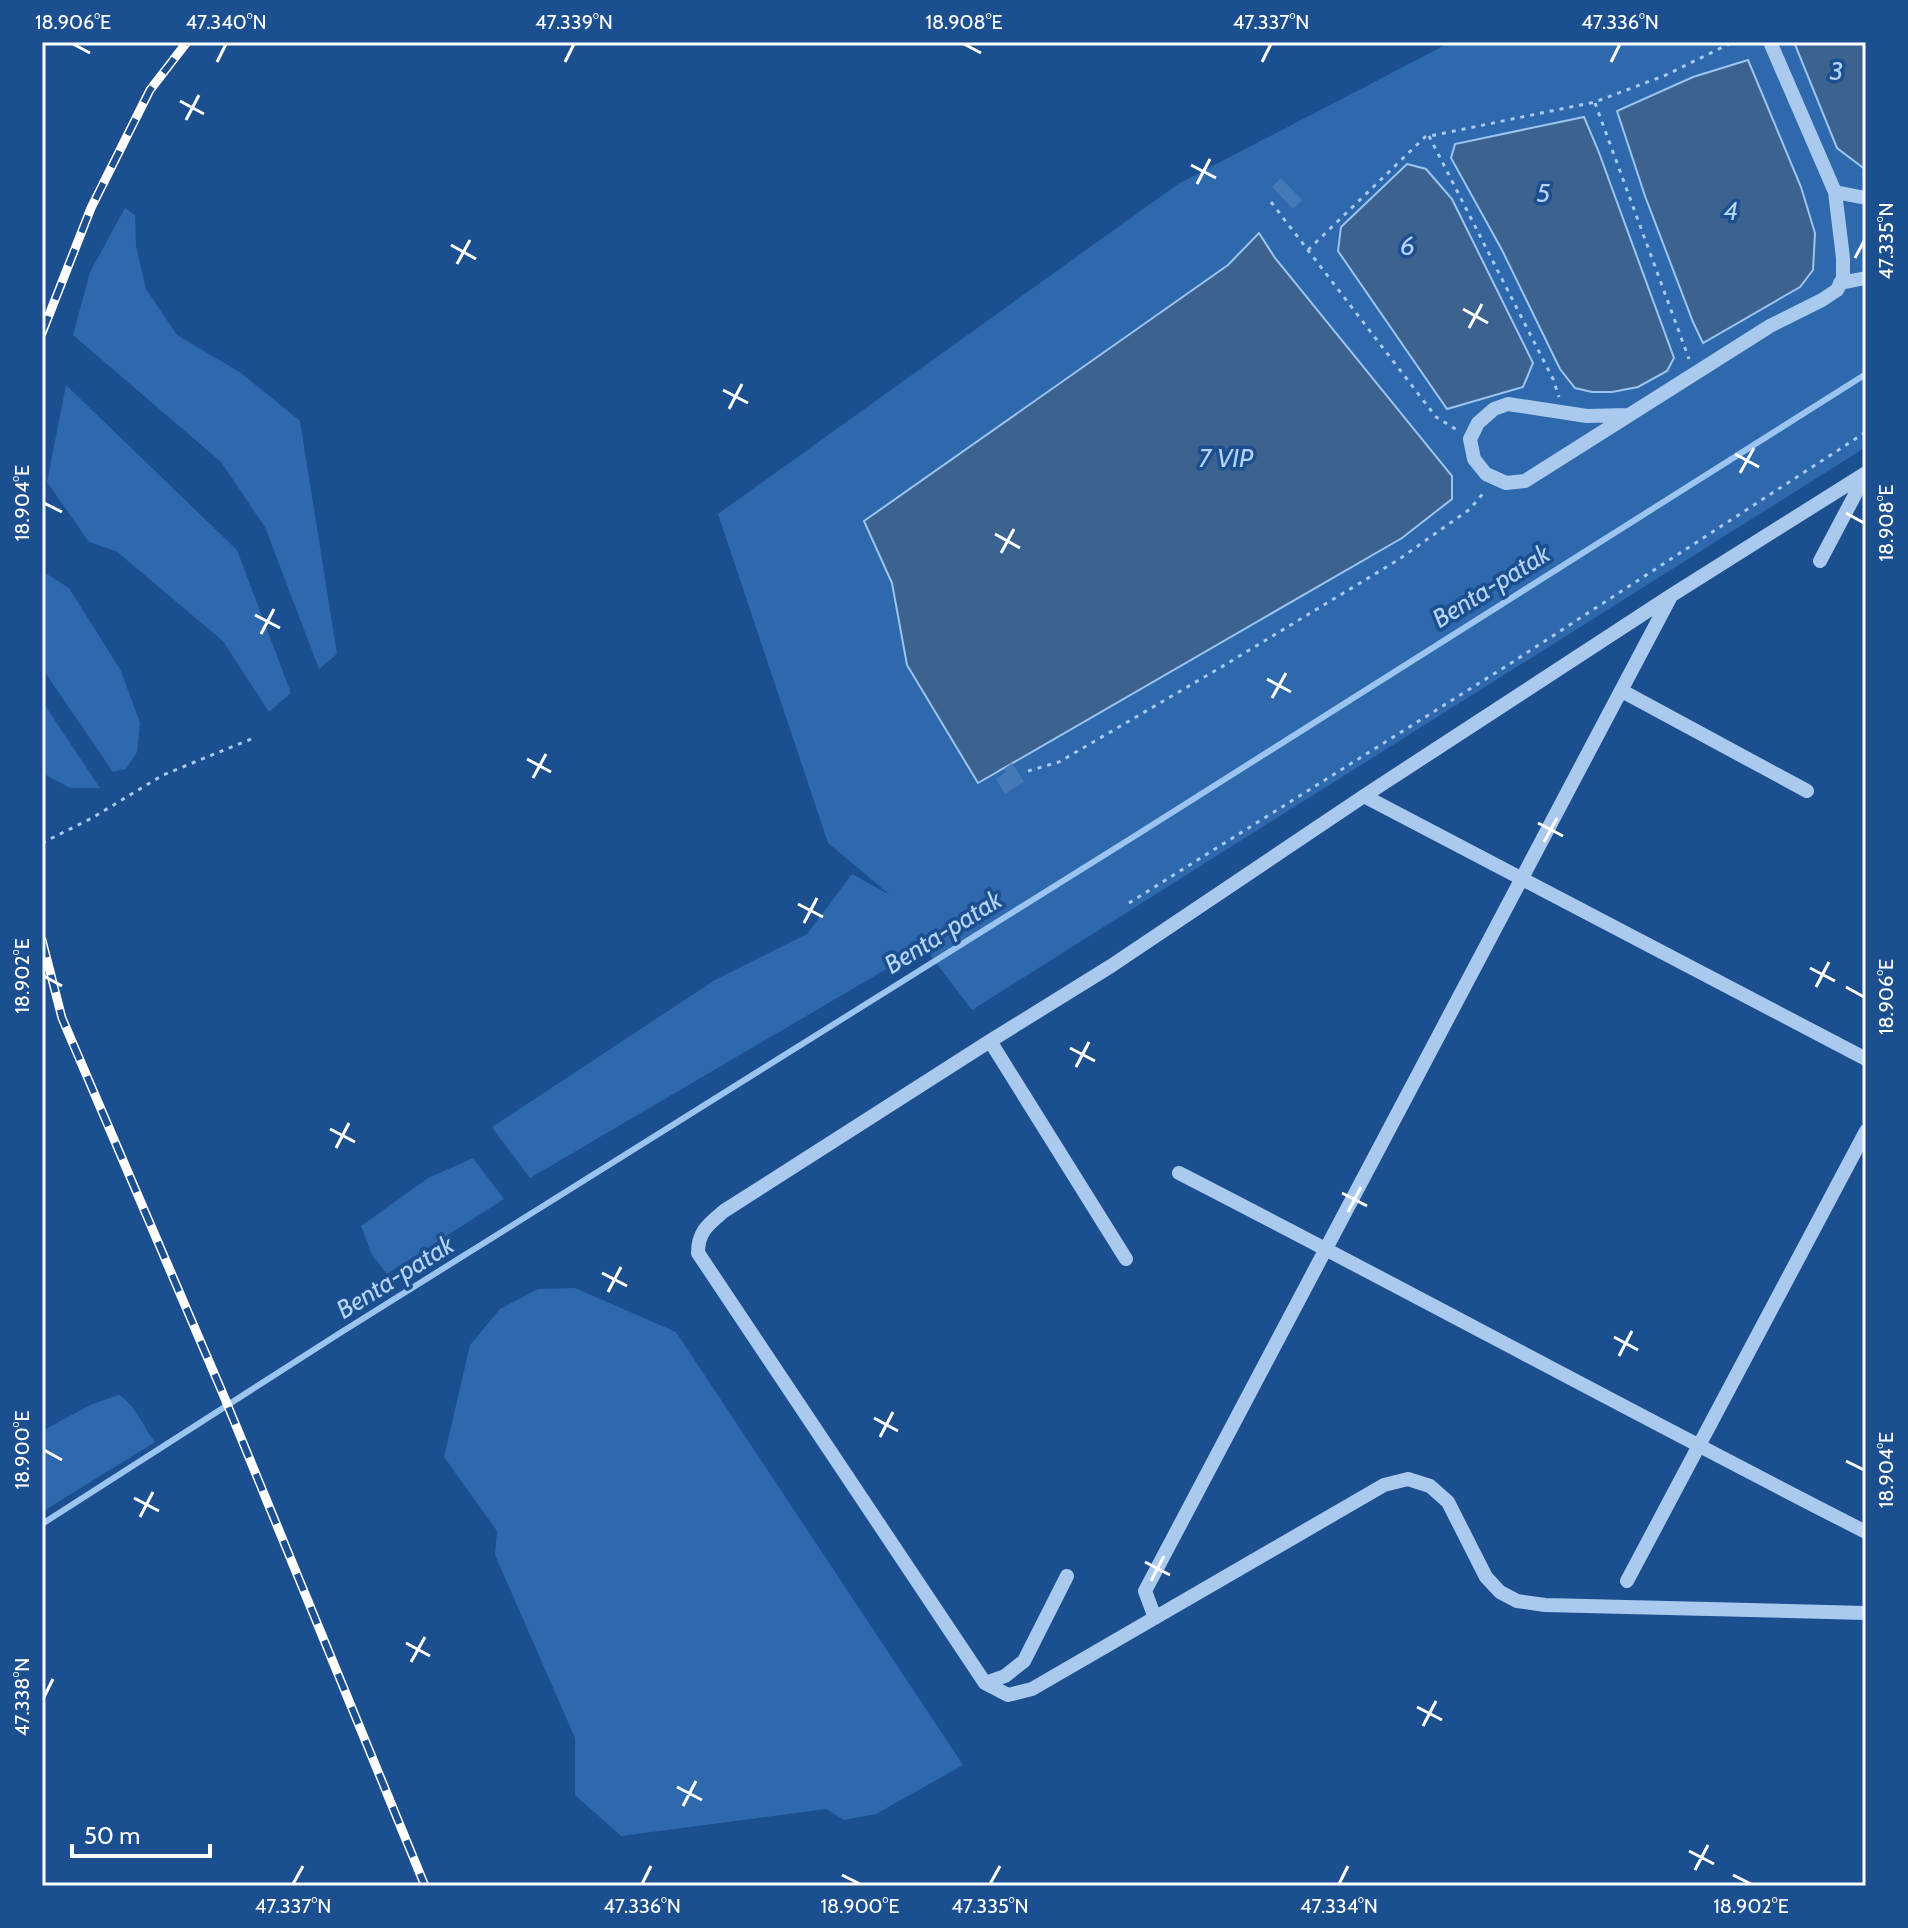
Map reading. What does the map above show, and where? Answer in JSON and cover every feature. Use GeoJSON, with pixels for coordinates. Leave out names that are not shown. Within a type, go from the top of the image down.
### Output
{"type":"FeatureCollection","features":[{"type":"Feature","properties":{"kind":"lane"},"geometry":{"type":"LineString","coordinates":[[1628,415],[1587,416],[1508,404],[1494,409],[1478,423],[1470,439],[1474,459],[1486,474],[1506,483],[1525,481],[1770,326],[1837,290],[1843,278],[1843,258],[1835,192],[1770,42]]}},
{"type":"Feature","properties":{"kind":"lane"},"geometry":{"type":"LineString","coordinates":[[1835,192],[1866,198]]}},
{"type":"Feature","properties":{"kind":"lane"},"geometry":{"type":"LineString","coordinates":[[1840,283],[1866,278]]}},
{"type":"Feature","properties":{"kind":"lane"},"geometry":{"type":"LineString","coordinates":[[1820,561],[1866,474]]}},
{"type":"Feature","properties":{"kind":"lane"},"geometry":{"type":"LineString","coordinates":[[1866,474],[1672,595],[1111,966],[724,1211],[698,1239],[698,1253],[985,1683],[1008,1695],[1032,1689],[1384,1485],[1408,1479],[1430,1486],[1448,1502],[1486,1577],[1500,1592],[1517,1601],[1545,1605],[1866,1613]]}},
{"type":"Feature","properties":{"kind":"lane"},"geometry":{"type":"LineString","coordinates":[[1155,1618],[1145,1591],[1672,595]]}},
{"type":"Feature","properties":{"kind":"lane"},"geometry":{"type":"LineString","coordinates":[[1622,691],[1807,791]]}},
{"type":"Feature","properties":{"kind":"lane"},"geometry":{"type":"LineString","coordinates":[[1364,796],[1866,1059]]}},
{"type":"Feature","properties":{"kind":"lane"},"geometry":{"type":"LineString","coordinates":[[990,1041],[1126,1259]]}},
{"type":"Feature","properties":{"kind":"lane"},"geometry":{"type":"LineString","coordinates":[[1627,1581],[1866,1131]]}},
{"type":"Feature","properties":{"kind":"lane"},"geometry":{"type":"LineString","coordinates":[[1179,1173],[1866,1532]]}},
{"type":"Feature","properties":{"kind":"lane"},"geometry":{"type":"LineString","coordinates":[[985,1683],[1005,1676],[1024,1661],[1067,1576]]}},
{"type":"Feature","properties":{"kind":"path"},"geometry":{"type":"LineString","coordinates":[[1308,250],[1425,137],[1595,102],[1666,75],[1733,42]]}},
{"type":"Feature","properties":{"kind":"path"},"geometry":{"type":"LineString","coordinates":[[1595,102],[1695,374]]}},
{"type":"Feature","properties":{"kind":"path"},"geometry":{"type":"LineString","coordinates":[[1429,136],[1553,379],[1564,412]]}},
{"type":"Feature","properties":{"kind":"path"},"geometry":{"type":"LineString","coordinates":[[1271,202],[1436,417],[1470,439]]}},
{"type":"Feature","properties":{"kind":"path"},"geometry":{"type":"LineString","coordinates":[[1129,903],[1508,665],[1866,432]]}},
{"type":"Feature","properties":{"kind":"path"},"geometry":{"type":"LineString","coordinates":[[1028,771],[1059,762],[1398,560],[1470,509],[1496,478]]}},
{"type":"Feature","properties":{"kind":"path"},"geometry":{"type":"LineString","coordinates":[[42,843],[92,818],[163,775],[256,737]]}},
{"type":"Feature","properties":{"kind":"shaded area"},"geometry":{"type":"Polygon","coordinates":[[[1451,42],[1794,42],[1837,148],[1866,170],[1866,447],[972,1010],[924,947],[530,1178],[492,1127],[715,980],[807,934],[852,874],[890,895],[828,843],[718,514],[1178,184],[1451,42]],[[1451,158],[1502,250],[1638,387],[1451,158]],[[1426,169],[1533,363],[1452,199],[1426,169]],[[1259,233],[1228,265],[864,521],[892,583],[907,665],[978,782],[1402,538],[1452,499],[1259,233]]]}},
{"type":"Feature","properties":{"kind":"shaded area"},"geometry":{"type":"Polygon","coordinates":[[[125,208],[135,215],[136,246],[146,289],[177,335],[241,373],[300,421],[337,654],[319,669],[265,527],[221,462],[73,335],[90,272],[125,208]]]}},
{"type":"Feature","properties":{"kind":"shaded area"},"geometry":{"type":"Polygon","coordinates":[[[66,385],[237,550],[291,693],[269,712],[223,641],[116,551],[89,542],[47,482],[66,385]]]}},
{"type":"Feature","properties":{"kind":"shaded area"},"geometry":{"type":"Polygon","coordinates":[[[42,571],[69,588],[121,671],[140,723],[137,752],[126,769],[113,772],[42,668],[42,571]]]}},
{"type":"Feature","properties":{"kind":"shaded area"},"geometry":{"type":"Polygon","coordinates":[[[42,701],[100,788],[70,788],[42,773],[42,701]]]}},
{"type":"Feature","properties":{"kind":"shaded area"},"geometry":{"type":"Polygon","coordinates":[[[473,1158],[504,1199],[387,1274],[372,1255],[361,1226],[428,1178],[473,1158]]]}},
{"type":"Feature","properties":{"kind":"shaded area"},"geometry":{"type":"Polygon","coordinates":[[[575,1288],[676,1332],[963,1765],[876,1814],[844,1820],[826,1809],[621,1836],[575,1795],[575,1738],[495,1555],[497,1531],[444,1457],[470,1345],[500,1309],[538,1289],[575,1288]]]}},
{"type":"Feature","properties":{"kind":"shaded area"},"geometry":{"type":"Polygon","coordinates":[[[119,1395],[135,1411],[155,1442],[42,1512],[42,1431],[92,1404],[119,1395]]]}},
{"type":"Feature","properties":{"kind":"water","name":"3"},"geometry":{"type":"Polygon","coordinates":[[[1794,42],[1866,42],[1866,170],[1837,148],[1794,42]]]}},
{"type":"Feature","properties":{"kind":"water","name":"4"},"geometry":{"type":"Polygon","coordinates":[[[1748,60],[1801,187],[1815,233],[1813,270],[1800,287],[1703,343],[1645,196],[1617,111],[1693,77],[1748,60]]]}},
{"type":"Feature","properties":{"kind":"water","name":"5"},"geometry":{"type":"Polygon","coordinates":[[[1584,117],[1674,358],[1667,371],[1638,387],[1612,392],[1575,388],[1560,369],[1502,250],[1451,158],[1455,144],[1584,117]]]}},
{"type":"Feature","properties":{"kind":"water","name":"6"},"geometry":{"type":"Polygon","coordinates":[[[1407,164],[1426,169],[1452,199],[1533,363],[1523,387],[1447,409],[1338,251],[1341,227],[1407,164]]]}},
{"type":"Feature","properties":{"kind":"water","name":"7 VIP"},"geometry":{"type":"Polygon","coordinates":[[[1259,233],[1275,258],[1452,476],[1452,499],[1402,538],[978,783],[907,665],[892,583],[864,521],[1228,265],[1259,233]]]}},
{"type":"Feature","properties":{"kind":"building"},"geometry":{"type":"Polygon","coordinates":[[[1281,178],[1302,200],[1293,209],[1272,187],[1281,178]]]}},
{"type":"Feature","properties":{"kind":"building"},"geometry":{"type":"Polygon","coordinates":[[[1012,763],[1024,782],[1005,794],[996,779],[1012,763]]]}},
{"type":"Feature","properties":{"kind":"waterway","name":"Benta-patak"},"geometry":{"type":"LineString","coordinates":[[42,1524],[340,1333],[1866,374]]}},
{"type":"Feature","properties":{"kind":"railway"},"geometry":{"type":"LineString","coordinates":[[42,333],[91,208],[150,90],[187,42]]}},
{"type":"Feature","properties":{"kind":"railway"},"geometry":{"type":"LineString","coordinates":[[42,940],[62,1018],[223,1394],[425,1886]]}}]}
